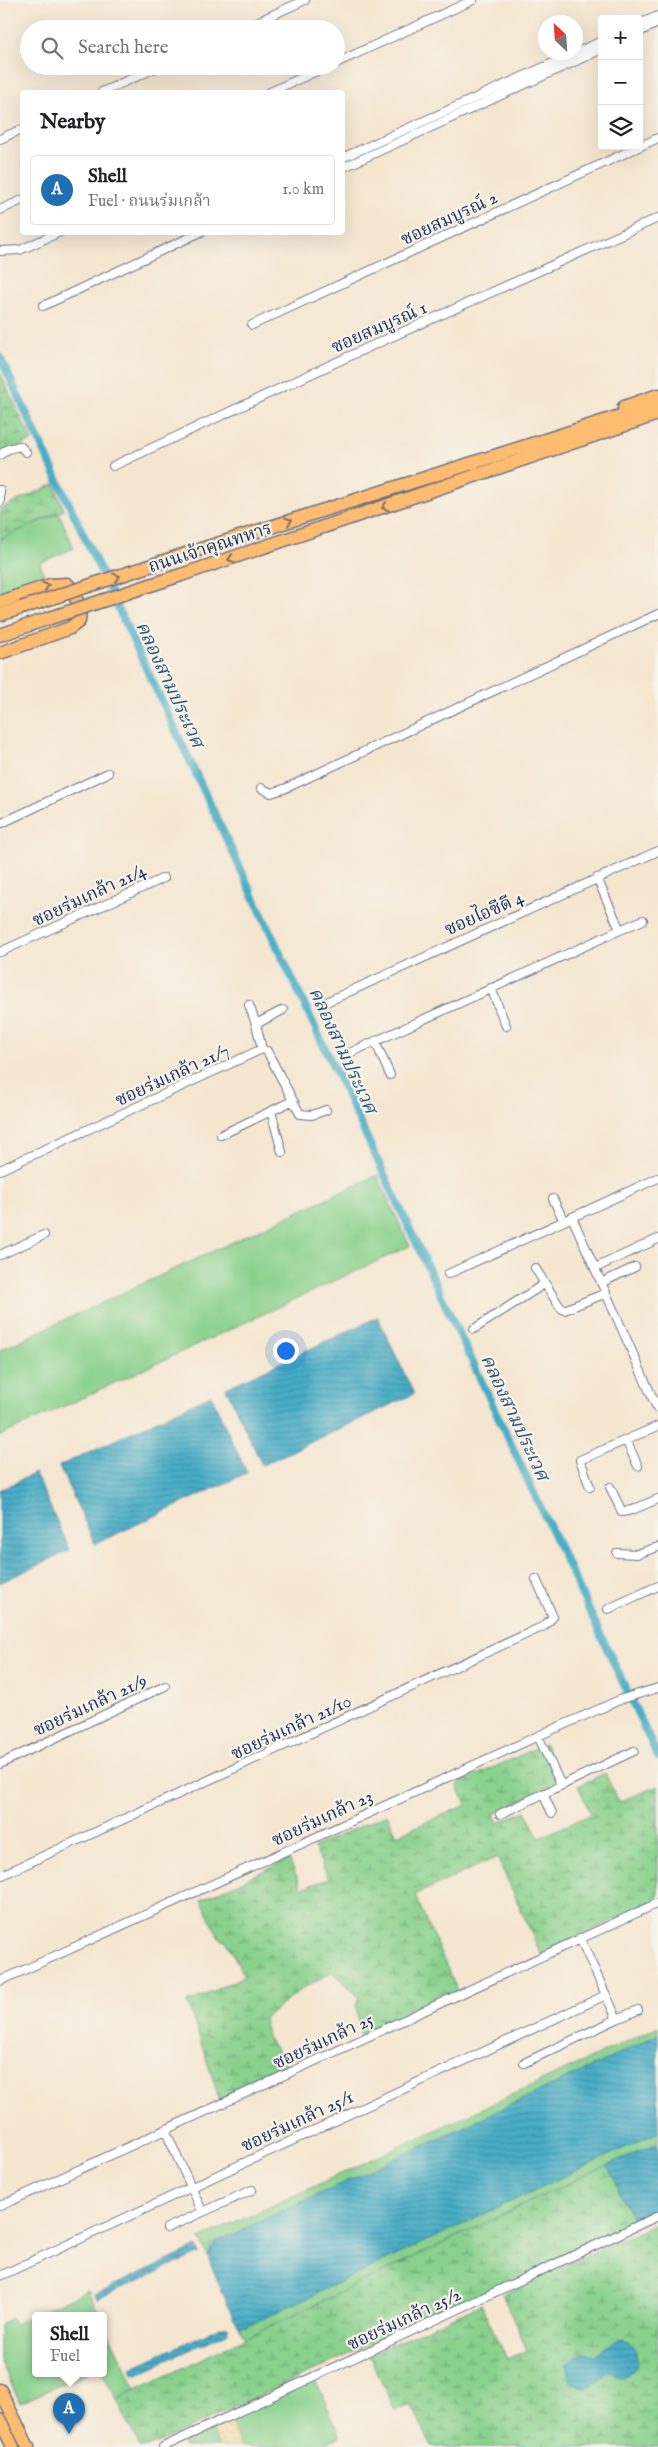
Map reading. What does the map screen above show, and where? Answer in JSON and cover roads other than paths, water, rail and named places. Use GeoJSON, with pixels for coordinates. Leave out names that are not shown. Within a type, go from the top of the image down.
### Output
{"type":"FeatureCollection","features":[{"type":"Feature","properties":{"kind":"main road","name":"ถนนเจ้าคุณทหาร"},"geometry":{"type":"LineString","coordinates":[[426,477],[457,462],[658,395]]}},
{"type":"Feature","properties":{"kind":"main road","name":"ถนนเจ้าคุณทหาร"},"geometry":{"type":"LineString","coordinates":[[0,615],[426,477],[526,448],[658,404]]}},
{"type":"Feature","properties":{"kind":"main road","name":"ถนนเจ้าคุณทหาร"},"geometry":{"type":"LineString","coordinates":[[0,635],[431,492],[658,414]]}},
{"type":"Feature","properties":{"kind":"main road","name":"ถนนเจ้าคุณทหาร"},"geometry":{"type":"LineString","coordinates":[[431,492],[482,480],[658,422]]}},
{"type":"Feature","properties":{"kind":"main road"},"geometry":{"type":"LineString","coordinates":[[0,602],[50,585],[67,584],[71,587],[80,614],[79,622],[70,628],[0,653]]}},
{"type":"Feature","properties":{"kind":"main road"},"geometry":{"type":"LineString","coordinates":[[0,2390],[28,2447]]}},
{"type":"Feature","properties":{"kind":"main road"},"geometry":{"type":"LineString","coordinates":[[0,2420],[13,2447]]}},
{"type":"Feature","properties":{"kind":"street"},"geometry":{"type":"LineString","coordinates":[[262,20],[305,0]]}},
{"type":"Feature","properties":{"kind":"street"},"geometry":{"type":"LineString","coordinates":[[345,59],[473,0]]}},
{"type":"Feature","properties":{"kind":"street"},"geometry":{"type":"LineString","coordinates":[[643,22],[658,16]]}},
{"type":"Feature","properties":{"kind":"street"},"geometry":{"type":"LineString","coordinates":[[643,30],[658,23]]}},
{"type":"Feature","properties":{"kind":"street"},"geometry":{"type":"LineString","coordinates":[[345,157],[598,43]]}},
{"type":"Feature","properties":{"kind":"street"},"geometry":{"type":"LineString","coordinates":[[345,167],[598,51]]}},
{"type":"Feature","properties":{"kind":"street"},"geometry":{"type":"LineString","coordinates":[[106,90],[140,75]]}},
{"type":"Feature","properties":{"kind":"street"},"geometry":{"type":"LineString","coordinates":[[274,90],[308,75]]}},
{"type":"Feature","properties":{"kind":"street"},"geometry":{"type":"LineString","coordinates":[[0,139],[20,130]]}},
{"type":"Feature","properties":{"kind":"street","name":"ซอยสมบูรณ์ 2"},"geometry":{"type":"LineString","coordinates":[[252,325],[658,138]]}},
{"type":"Feature","properties":{"kind":"street"},"geometry":{"type":"LineString","coordinates":[[0,210],[20,201]]}},
{"type":"Feature","properties":{"kind":"street","name":"ซอยสมบูรณ์ 1"},"geometry":{"type":"LineString","coordinates":[[113,466],[369,347],[658,218]]}},
{"type":"Feature","properties":{"kind":"street"},"geometry":{"type":"LineString","coordinates":[[0,251],[20,250],[53,235]]}},
{"type":"Feature","properties":{"kind":"street"},"geometry":{"type":"LineString","coordinates":[[43,306],[196,235]]}},
{"type":"Feature","properties":{"kind":"street"},"geometry":{"type":"LineString","coordinates":[[0,455],[16,446],[20,446],[26,452]]}},
{"type":"Feature","properties":{"kind":"street"},"geometry":{"type":"LineString","coordinates":[[0,490],[2,496],[0,502]]}},
{"type":"Feature","properties":{"kind":"street"},"geometry":{"type":"LineString","coordinates":[[261,788],[271,793],[284,790],[658,614]]}},
{"type":"Feature","properties":{"kind":"street"},"geometry":{"type":"LineString","coordinates":[[0,824],[108,774]]}},
{"type":"Feature","properties":{"kind":"street","name":"ซอยไอซีดี 4"},"geometry":{"type":"LineString","coordinates":[[322,1004],[658,851]]}},
{"type":"Feature","properties":{"kind":"street","name":"ซอยร่มเกล้า 21/4"},"geometry":{"type":"LineString","coordinates":[[0,952],[164,878]]}},
{"type":"Feature","properties":{"kind":"street"},"geometry":{"type":"LineString","coordinates":[[597,878],[620,930]]}},
{"type":"Feature","properties":{"kind":"street"},"geometry":{"type":"LineString","coordinates":[[343,1056],[643,920]]}},
{"type":"Feature","properties":{"kind":"street"},"geometry":{"type":"LineString","coordinates":[[491,988],[506,1026]]}},
{"type":"Feature","properties":{"kind":"street"},"geometry":{"type":"LineString","coordinates":[[248,1005],[256,1024],[262,1049],[267,1051],[296,1111],[304,1116],[326,1110]]}},
{"type":"Feature","properties":{"kind":"street"},"geometry":{"type":"LineString","coordinates":[[256,1024],[283,1010]]}},
{"type":"Feature","properties":{"kind":"street"},"geometry":{"type":"LineString","coordinates":[[376,1041],[390,1075]]}},
{"type":"Feature","properties":{"kind":"street","name":"ซอยร่มเกล้า 21/7"},"geometry":{"type":"LineString","coordinates":[[0,1170],[262,1049]]}},
{"type":"Feature","properties":{"kind":"street"},"geometry":{"type":"LineString","coordinates":[[221,1135],[292,1101]]}},
{"type":"Feature","properties":{"kind":"street"},"geometry":{"type":"LineString","coordinates":[[271,1111],[282,1152]]}},
{"type":"Feature","properties":{"kind":"street"},"geometry":{"type":"LineString","coordinates":[[448,1274],[658,1178]]}},
{"type":"Feature","properties":{"kind":"street"},"geometry":{"type":"LineString","coordinates":[[553,1198],[564,1221]]}},
{"type":"Feature","properties":{"kind":"street"},"geometry":{"type":"LineString","coordinates":[[572,1217],[658,1410]]}},
{"type":"Feature","properties":{"kind":"street"},"geometry":{"type":"LineString","coordinates":[[0,1255],[44,1235]]}},
{"type":"Feature","properties":{"kind":"street"},"geometry":{"type":"LineString","coordinates":[[595,1268],[658,1239]]}},
{"type":"Feature","properties":{"kind":"street"},"geometry":{"type":"LineString","coordinates":[[535,1268],[544,1284],[564,1310],[606,1293]]}},
{"type":"Feature","properties":{"kind":"street"},"geometry":{"type":"LineString","coordinates":[[601,1283],[635,1268]]}},
{"type":"Feature","properties":{"kind":"street"},"geometry":{"type":"LineString","coordinates":[[474,1329],[544,1284]]}},
{"type":"Feature","properties":{"kind":"street"},"geometry":{"type":"LineString","coordinates":[[590,1487],[580,1460],[658,1426]]}},
{"type":"Feature","properties":{"kind":"street"},"geometry":{"type":"LineString","coordinates":[[626,1440],[638,1466]]}},
{"type":"Feature","properties":{"kind":"street"},"geometry":{"type":"LineString","coordinates":[[610,1487],[622,1512],[632,1510],[658,1499]]}},
{"type":"Feature","properties":{"kind":"street"},"geometry":{"type":"LineString","coordinates":[[617,1553],[637,1554],[658,1547]]}},
{"type":"Feature","properties":{"kind":"street","name":"ซอยร่มเกล้า 21/10"},"geometry":{"type":"LineString","coordinates":[[0,1876],[544,1626],[553,1617],[536,1580]]}},
{"type":"Feature","properties":{"kind":"street"},"geometry":{"type":"LineString","coordinates":[[608,1609],[658,1586]]}},
{"type":"Feature","properties":{"kind":"street","name":"ซอยร่มเกล้า 21/9"},"geometry":{"type":"LineString","coordinates":[[0,1764],[165,1686]]}},
{"type":"Feature","properties":{"kind":"street","name":"ซอยร่มเกล้า 23"},"geometry":{"type":"LineString","coordinates":[[0,1982],[538,1736],[622,1699],[647,1693],[658,1688]]}},
{"type":"Feature","properties":{"kind":"street"},"geometry":{"type":"LineString","coordinates":[[538,1736],[561,1785]]}},
{"type":"Feature","properties":{"kind":"street"},"geometry":{"type":"LineString","coordinates":[[500,1814],[634,1751]]}},
{"type":"Feature","properties":{"kind":"street"},"geometry":{"type":"LineString","coordinates":[[543,1794],[552,1813]]}},
{"type":"Feature","properties":{"kind":"street","name":"ซอยร่มเกล้า 25"},"geometry":{"type":"LineString","coordinates":[[0,2206],[658,1903]]}},
{"type":"Feature","properties":{"kind":"street"},"geometry":{"type":"LineString","coordinates":[[580,1938],[618,2019]]}},
{"type":"Feature","properties":{"kind":"street","name":"ซอยร่มเกล้า 25/1"},"geometry":{"type":"LineString","coordinates":[[0,2276],[606,1995]]}},
{"type":"Feature","properties":{"kind":"street"},"geometry":{"type":"LineString","coordinates":[[524,2063],[638,2010]]}},
{"type":"Feature","properties":{"kind":"street"},"geometry":{"type":"LineString","coordinates":[[165,2130],[202,2211]]}},
{"type":"Feature","properties":{"kind":"street"},"geometry":{"type":"LineString","coordinates":[[167,2228],[252,2190]]}},
{"type":"Feature","properties":{"kind":"street","name":"ซอยร่มเกล้า 25/2"},"geometry":{"type":"LineString","coordinates":[[163,2447],[658,2216]]}},
{"type":"Feature","properties":{"kind":"water"},"geometry":{"type":"Polygon","coordinates":[[[378,1317],[414,1394],[262,1465],[226,1388],[378,1317]]]}},
{"type":"Feature","properties":{"kind":"water"},"geometry":{"type":"Polygon","coordinates":[[[211,1395],[247,1473],[95,1544],[59,1466],[211,1395]]]}},
{"type":"Feature","properties":{"kind":"water"},"geometry":{"type":"Polygon","coordinates":[[[35,1473],[70,1550],[0,1583],[0,1490],[35,1473]]]}},
{"type":"Feature","properties":{"kind":"water"},"geometry":{"type":"Polygon","coordinates":[[[658,2034],[658,2132],[247,2326],[239,2326],[233,2317],[210,2263],[208,2255],[216,2242],[609,2059],[658,2034]]]}},
{"type":"Feature","properties":{"kind":"water"},"geometry":{"type":"Polygon","coordinates":[[[658,2143],[658,2212],[634,2223],[607,2165],[658,2143]]]}},
{"type":"Feature","properties":{"kind":"water"},"geometry":{"type":"Polygon","coordinates":[[[197,2247],[200,2253],[97,2299],[95,2294],[197,2247]]]}},
{"type":"Feature","properties":{"kind":"water"},"geometry":{"type":"Polygon","coordinates":[[[222,2326],[228,2326],[229,2332],[137,2374],[133,2373],[131,2368],[222,2326]]]}},
{"type":"Feature","properties":{"kind":"water"},"geometry":{"type":"Polygon","coordinates":[[[622,2339],[630,2342],[636,2352],[638,2364],[631,2373],[622,2377],[609,2371],[595,2384],[587,2388],[570,2382],[566,2366],[573,2359],[582,2354],[595,2355],[602,2348],[622,2339]]]}},
{"type":"Feature","properties":{"kind":"waterway","name":"คลองสามประเวศ"},"geometry":{"type":"LineString","coordinates":[[0,357],[658,1757]]}},
{"type":"Feature","properties":{"kind":"place","name":"Shell"},"geometry":{"type":"Point","coordinates":[69,2434]}}]}
